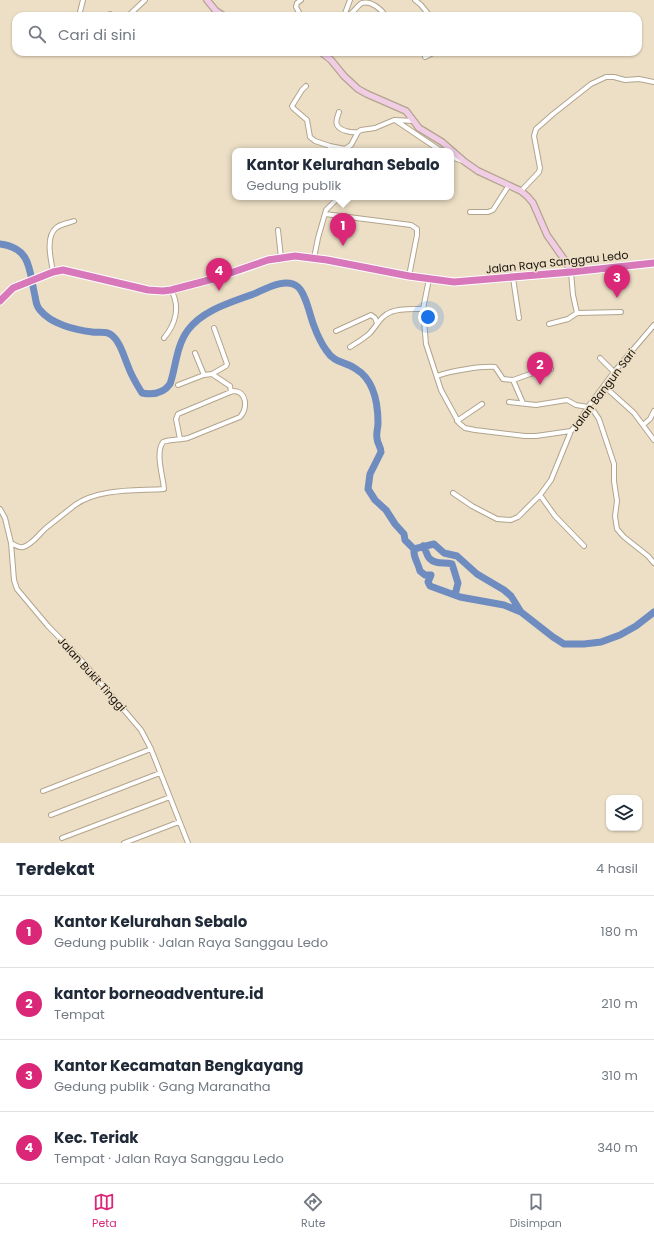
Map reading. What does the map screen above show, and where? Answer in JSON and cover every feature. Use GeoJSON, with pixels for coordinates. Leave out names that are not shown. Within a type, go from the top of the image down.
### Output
{"type":"FeatureCollection","features":[{"type":"Feature","properties":{"kind":"highway","name":"Jalan Raya Sanggau Ledo"},"geometry":{"type":"LineString","coordinates":[[0,301],[9,291],[53,272],[66,270],[148,290],[163,291],[213,279],[268,260],[295,256],[314,258],[409,276],[457,282],[513,278],[654,263]]}},
{"type":"Feature","properties":{"kind":"main road"},"geometry":{"type":"LineString","coordinates":[[207,0],[218,12]]}},
{"type":"Feature","properties":{"kind":"main road"},"geometry":{"type":"LineString","coordinates":[[326,56],[358,89],[406,111],[423,130],[449,148]]}},
{"type":"Feature","properties":{"kind":"main road"},"geometry":{"type":"LineString","coordinates":[[454,152],[465,162],[478,170],[521,191],[533,203],[547,235],[566,262],[571,272]]}},
{"type":"Feature","properties":{"kind":"street"},"geometry":{"type":"LineString","coordinates":[[80,12],[83,0]]}},
{"type":"Feature","properties":{"kind":"street"},"geometry":{"type":"LineString","coordinates":[[132,12],[144,0]]}},
{"type":"Feature","properties":{"kind":"street"},"geometry":{"type":"LineString","coordinates":[[299,12],[296,7],[297,3],[301,0]]}},
{"type":"Feature","properties":{"kind":"street"},"geometry":{"type":"LineString","coordinates":[[346,12],[350,0]]}},
{"type":"Feature","properties":{"kind":"street"},"geometry":{"type":"LineString","coordinates":[[415,0],[427,12]]}},
{"type":"Feature","properties":{"kind":"street"},"geometry":{"type":"LineString","coordinates":[[421,5],[422,0]]}},
{"type":"Feature","properties":{"kind":"street"},"geometry":{"type":"LineString","coordinates":[[352,12],[361,4],[367,2],[378,7],[382,12]]}},
{"type":"Feature","properties":{"kind":"street"},"geometry":{"type":"LineString","coordinates":[[521,191],[539,172],[540,168],[534,136],[535,131],[553,114],[591,84],[606,77],[625,80],[639,79],[654,82]]}},
{"type":"Feature","properties":{"kind":"street"},"geometry":{"type":"LineString","coordinates":[[306,86],[292,107],[307,120],[309,135],[311,138],[330,146],[340,148]]}},
{"type":"Feature","properties":{"kind":"street"},"geometry":{"type":"LineString","coordinates":[[339,112],[336,122],[338,126],[350,133],[380,126],[394,120],[414,121]]}},
{"type":"Feature","properties":{"kind":"street"},"geometry":{"type":"LineString","coordinates":[[394,120],[436,148]]}},
{"type":"Feature","properties":{"kind":"street"},"geometry":{"type":"LineString","coordinates":[[346,148],[351,145],[358,132]]}},
{"type":"Feature","properties":{"kind":"street"},"geometry":{"type":"LineString","coordinates":[[454,158],[465,162]]}},
{"type":"Feature","properties":{"kind":"street"},"geometry":{"type":"LineString","coordinates":[[470,212],[488,212],[493,210],[509,185]]}},
{"type":"Feature","properties":{"kind":"street"},"geometry":{"type":"LineString","coordinates":[[314,258],[327,208],[336,200]]}},
{"type":"Feature","properties":{"kind":"street"},"geometry":{"type":"LineString","coordinates":[[325,214],[396,222],[414,226],[418,231],[418,235],[409,276]]}},
{"type":"Feature","properties":{"kind":"street"},"geometry":{"type":"LineString","coordinates":[[53,272],[50,244],[51,236],[57,227],[74,221]]}},
{"type":"Feature","properties":{"kind":"street"},"geometry":{"type":"LineString","coordinates":[[278,230],[281,258]]}},
{"type":"Feature","properties":{"kind":"street"},"geometry":{"type":"LineString","coordinates":[[571,272],[573,295],[577,313]]}},
{"type":"Feature","properties":{"kind":"street"},"geometry":{"type":"LineString","coordinates":[[513,278],[519,318]]}},
{"type":"Feature","properties":{"kind":"street"},"geometry":{"type":"LineString","coordinates":[[429,279],[423,309],[426,344],[441,390],[457,421],[469,429],[525,436],[571,431]]}},
{"type":"Feature","properties":{"kind":"street"},"geometry":{"type":"LineString","coordinates":[[164,338],[172,329],[176,313],[175,299],[171,290]]}},
{"type":"Feature","properties":{"kind":"street"},"geometry":{"type":"LineString","coordinates":[[350,347],[365,338],[382,317],[392,311],[423,309]]}},
{"type":"Feature","properties":{"kind":"street"},"geometry":{"type":"LineString","coordinates":[[548,324],[568,319],[577,313],[620,312]]}},
{"type":"Feature","properties":{"kind":"street"},"geometry":{"type":"LineString","coordinates":[[336,331],[371,315],[375,318],[377,323]]}},
{"type":"Feature","properties":{"kind":"street","name":"Jalan Bangun Sari"},"geometry":{"type":"LineString","coordinates":[[454,493],[472,506],[497,519],[515,519],[540,495],[552,480],[571,431],[614,372],[654,325]]}},
{"type":"Feature","properties":{"kind":"street"},"geometry":{"type":"LineString","coordinates":[[178,385],[204,375],[212,374],[226,366],[227,364],[214,328]]}},
{"type":"Feature","properties":{"kind":"street"},"geometry":{"type":"LineString","coordinates":[[196,353],[204,375]]}},
{"type":"Feature","properties":{"kind":"street"},"geometry":{"type":"LineString","coordinates":[[600,358],[614,372]]}},
{"type":"Feature","properties":{"kind":"street"},"geometry":{"type":"LineString","coordinates":[[437,376],[459,371],[494,367],[498,369],[503,379],[513,380],[551,369]]}},
{"type":"Feature","properties":{"kind":"street"},"geometry":{"type":"LineString","coordinates":[[212,374],[230,386],[231,392]]}},
{"type":"Feature","properties":{"kind":"street"},"geometry":{"type":"LineString","coordinates":[[513,380],[523,403]]}},
{"type":"Feature","properties":{"kind":"street"},"geometry":{"type":"LineString","coordinates":[[604,386],[634,413],[654,440]]}},
{"type":"Feature","properties":{"kind":"street"},"geometry":{"type":"LineString","coordinates":[[11,543],[20,547],[24,546],[74,506],[88,497],[108,493],[164,489],[160,446],[165,441],[180,439],[195,435],[241,416],[245,405],[244,396],[238,392],[231,392],[178,414],[176,419],[180,439]]}},
{"type":"Feature","properties":{"kind":"street"},"geometry":{"type":"LineString","coordinates":[[509,402],[537,405],[568,400],[576,405],[588,407],[593,410],[599,418],[613,459],[617,501],[615,516],[617,529],[624,538],[648,556],[654,563]]}},
{"type":"Feature","properties":{"kind":"street"},"geometry":{"type":"LineString","coordinates":[[457,421],[482,404]]}},
{"type":"Feature","properties":{"kind":"street"},"geometry":{"type":"LineString","coordinates":[[581,406],[584,414]]}},
{"type":"Feature","properties":{"kind":"street"},"geometry":{"type":"LineString","coordinates":[[643,425],[652,419],[654,411]]}},
{"type":"Feature","properties":{"kind":"street"},"geometry":{"type":"LineString","coordinates":[[648,432],[654,434]]}},
{"type":"Feature","properties":{"kind":"street"},"geometry":{"type":"LineString","coordinates":[[540,495],[556,516],[584,546]]}},
{"type":"Feature","properties":{"kind":"street","name":"Jalan Bukit Tinggi"},"geometry":{"type":"LineString","coordinates":[[0,509],[5,518],[11,543],[14,580],[17,589],[48,626],[82,661],[134,720],[141,730],[151,749],[188,843]]}},
{"type":"Feature","properties":{"kind":"street"},"geometry":{"type":"LineString","coordinates":[[43,791],[151,749]]}},
{"type":"Feature","properties":{"kind":"street"},"geometry":{"type":"LineString","coordinates":[[51,815],[160,773]]}},
{"type":"Feature","properties":{"kind":"street"},"geometry":{"type":"LineString","coordinates":[[62,838],[170,797]]}},
{"type":"Feature","properties":{"kind":"street"},"geometry":{"type":"LineString","coordinates":[[124,843],[179,822]]}},
{"type":"Feature","properties":{"kind":"waterway"},"geometry":{"type":"LineString","coordinates":[[0,244],[10,246],[18,250],[24,256],[30,270],[37,305],[45,315],[64,326],[85,331],[110,334],[119,344],[140,390],[142,393],[146,394],[161,392],[170,384],[184,336],[195,323],[210,311],[277,284],[293,284],[301,290],[308,305],[314,326],[329,355],[356,369],[367,379],[371,386],[376,400],[378,423],[377,436],[381,452],[370,474],[368,489],[375,500],[386,510],[404,534],[405,540],[414,549],[434,544],[444,553],[457,556],[477,574],[504,590],[511,596],[521,612],[564,644],[601,642],[620,635],[636,626],[654,612]]}},
{"type":"Feature","properties":{"kind":"waterway"},"geometry":{"type":"LineString","coordinates":[[423,546],[428,556],[434,562],[452,564],[458,583],[455,595]]}},
{"type":"Feature","properties":{"kind":"waterway"},"geometry":{"type":"LineString","coordinates":[[414,549],[415,558],[420,571],[425,575],[431,575],[428,582],[430,586],[460,597],[504,605],[521,612]]}},
{"type":"Feature","properties":{"kind":"place","name":"Kantor Kelurahan Sebalo"},"geometry":{"type":"Point","coordinates":[343,246]}},
{"type":"Feature","properties":{"kind":"place","name":"Kec. Teriak"},"geometry":{"type":"Point","coordinates":[219,291]}},
{"type":"Feature","properties":{"kind":"place","name":"Kantor Kecamatan Bengkayang"},"geometry":{"type":"Point","coordinates":[617,298]}},
{"type":"Feature","properties":{"kind":"place","name":"kantor borneoadventure.id"},"geometry":{"type":"Point","coordinates":[540,385]}}]}
